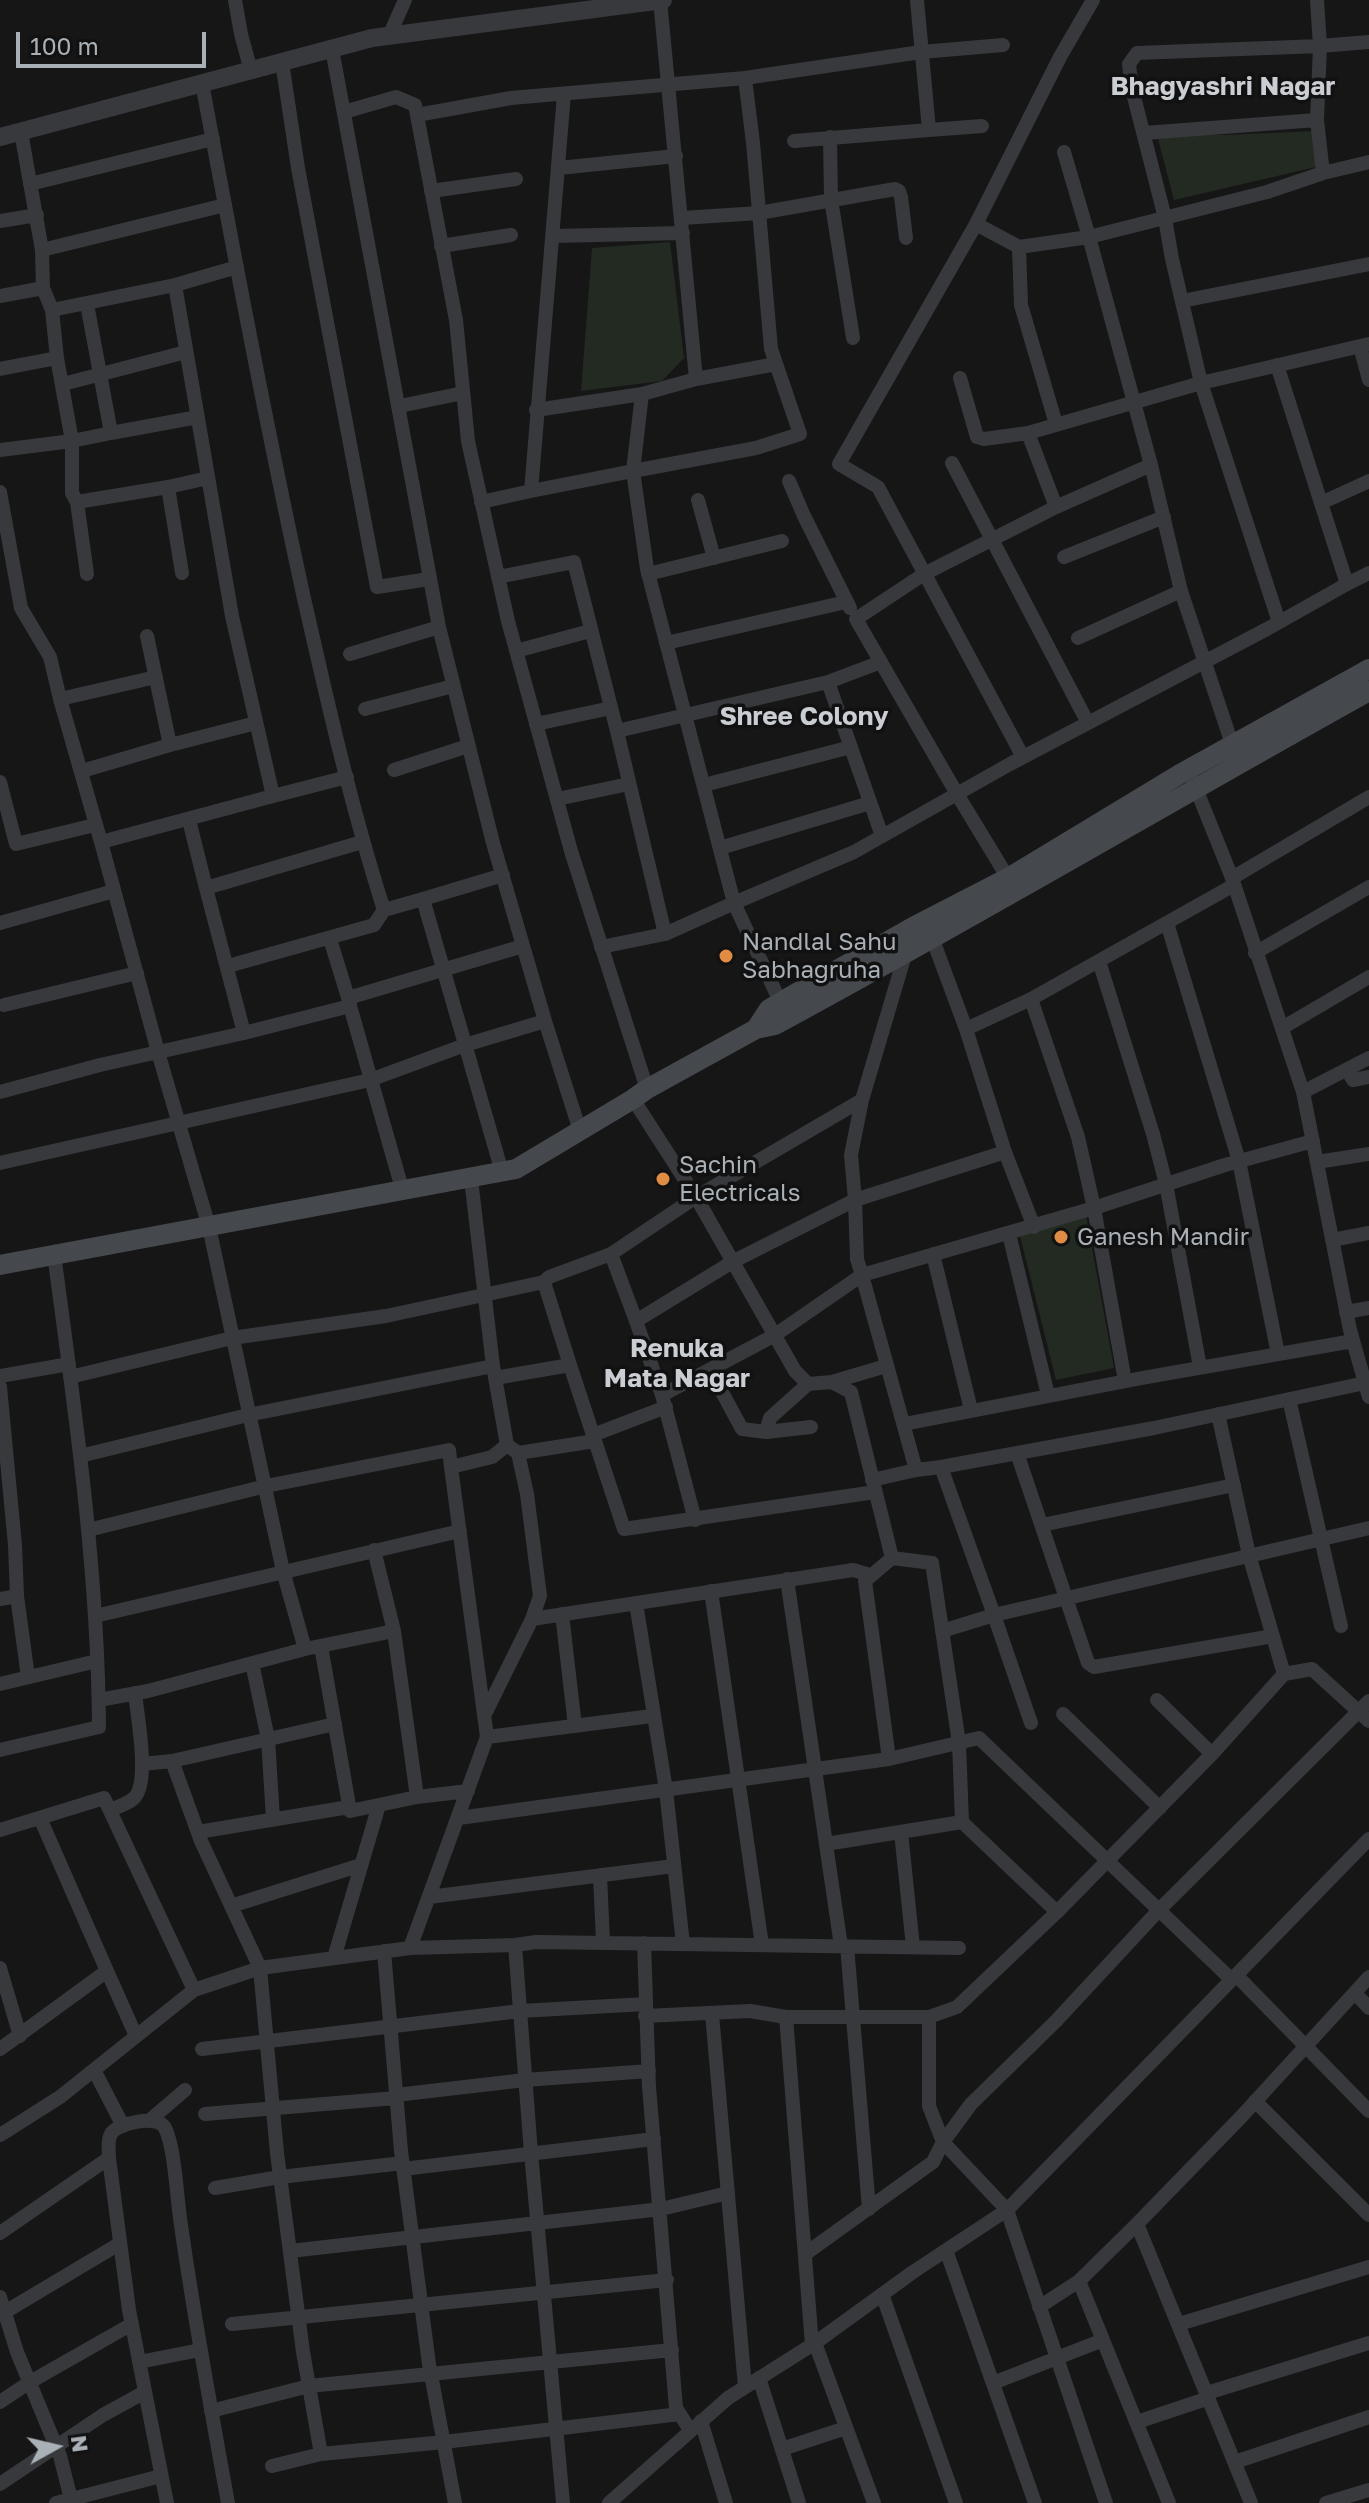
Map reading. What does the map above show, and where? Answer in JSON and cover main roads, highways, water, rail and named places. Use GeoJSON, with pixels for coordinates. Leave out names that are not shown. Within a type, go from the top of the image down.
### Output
{"type":"FeatureCollection","features":[{"type":"Feature","properties":{"kind":"main road"},"geometry":{"type":"LineString","coordinates":[[1236,755],[1369,669]]}},
{"type":"Feature","properties":{"kind":"main road"},"geometry":{"type":"LineString","coordinates":[[0,1265],[516,1169],[756,1029],[769,1009],[784,1010],[905,955],[929,929],[1008,878],[1236,755],[1369,691]]}},
{"type":"Feature","properties":{"kind":"main road"},"geometry":{"type":"LineString","coordinates":[[784,1010],[1192,779]]}},
{"type":"Feature","properties":{"kind":"place","name":"Nandlal Sahu Sabhagruha"},"geometry":{"type":"Point","coordinates":[726,956]}},
{"type":"Feature","properties":{"kind":"place","name":"Sachin Electricals"},"geometry":{"type":"Point","coordinates":[663,1179]}},
{"type":"Feature","properties":{"kind":"place","name":"Ganesh Mandir"},"geometry":{"type":"Point","coordinates":[1061,1237]}},
{"type":"Feature","properties":{"kind":"district","name":"Bhagyashri Nagar"},"geometry":{"type":"Point","coordinates":[1223,87]}},
{"type":"Feature","properties":{"kind":"district","name":"Shree Colony"},"geometry":{"type":"Point","coordinates":[804,717]}},
{"type":"Feature","properties":{"kind":"district","name":"Renuka Mata Nagar"},"geometry":{"type":"Point","coordinates":[677,1364]}}]}
